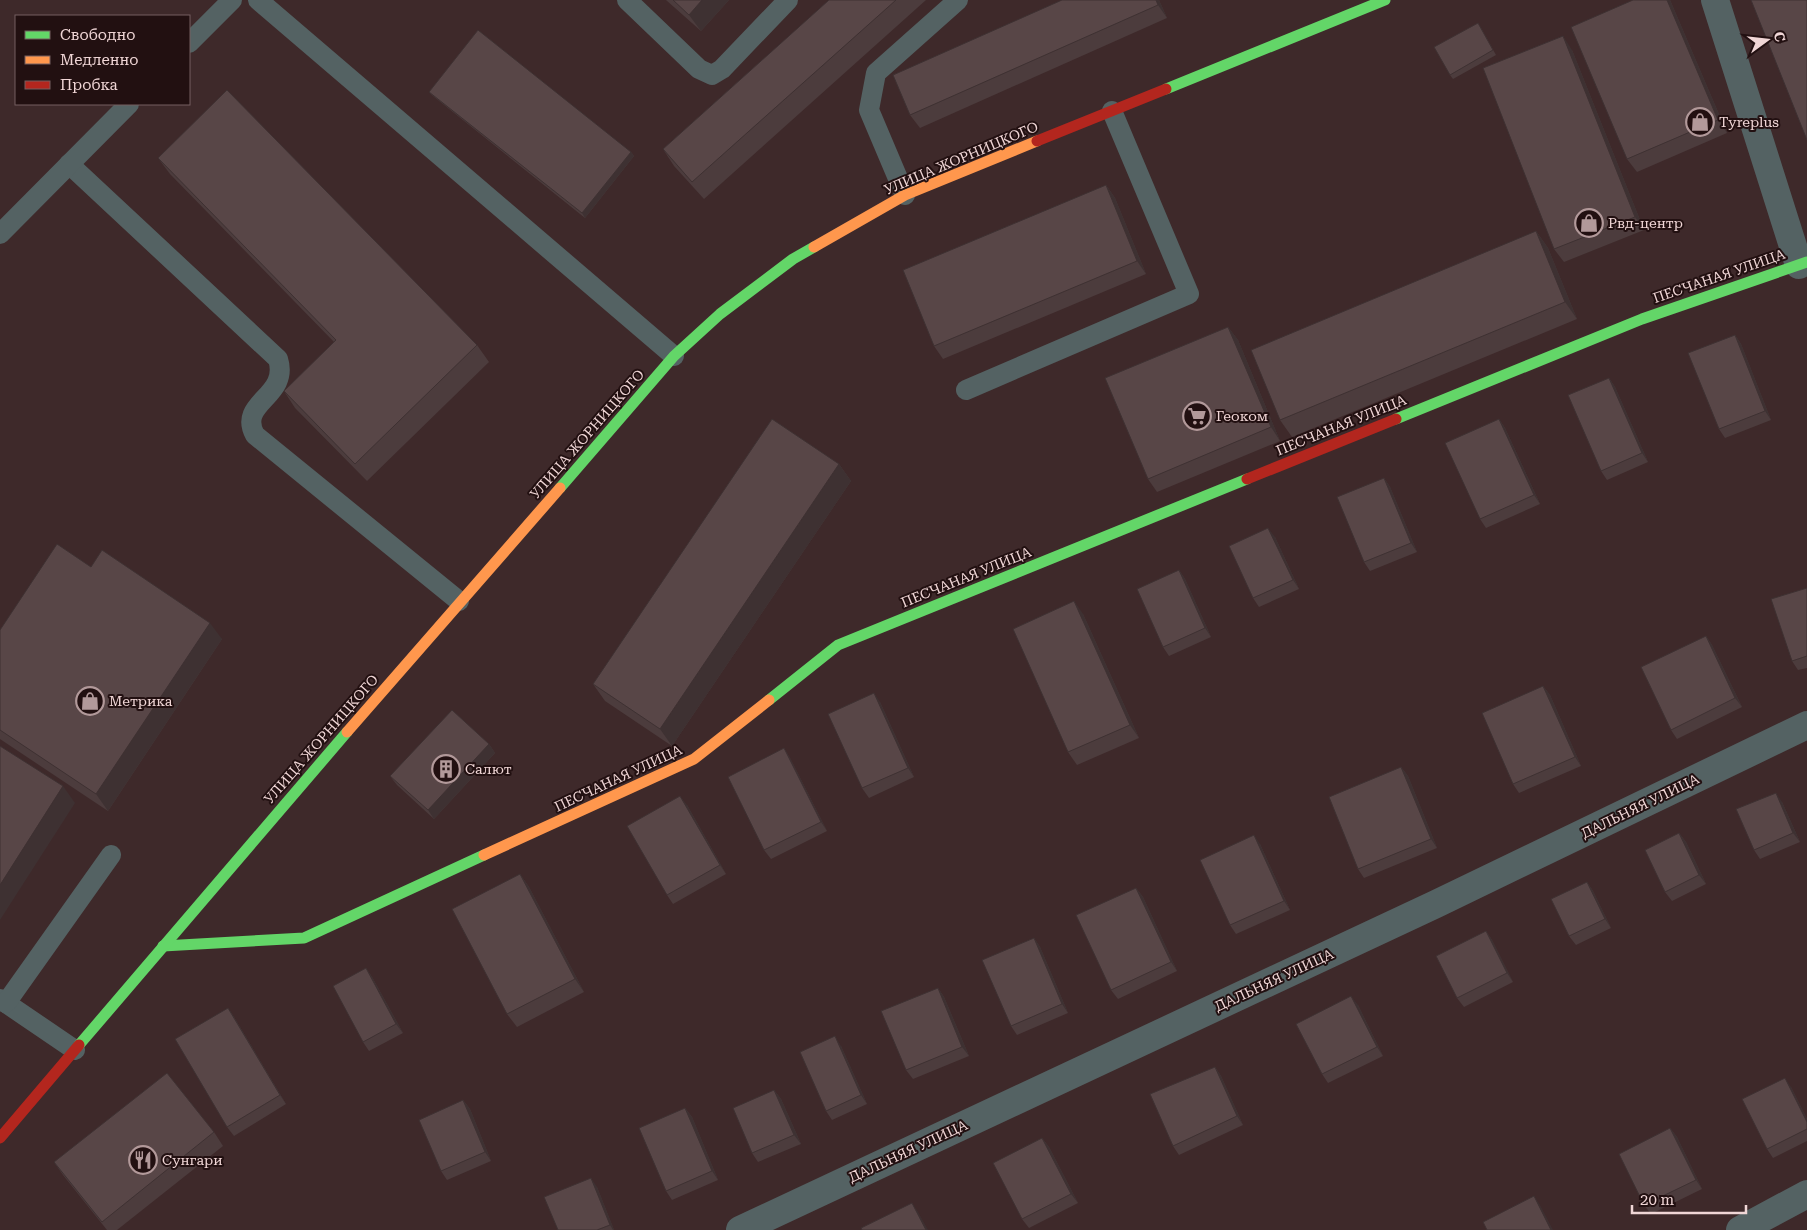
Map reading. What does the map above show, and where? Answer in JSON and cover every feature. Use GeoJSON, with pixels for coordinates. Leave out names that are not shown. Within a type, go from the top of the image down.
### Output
{"type":"FeatureCollection","features":[{"type":"Feature","properties":{"kind":"main road","name":"УЛИЦА ЖОРНИЦКОГО"},"geometry":{"type":"LineString","coordinates":[[0,1138],[459,601],[638,400],[674,356],[720,314],[771,274],[810,249],[905,195],[1385,0]]}},
{"type":"Feature","properties":{"kind":"main road","name":"ПЕСЧАНАЯ УЛИЦА"},"geometry":{"type":"LineString","coordinates":[[163,946],[304,938],[694,759],[838,645],[1642,319],[1803,263]]}},
{"type":"Feature","properties":{"kind":"street"},"geometry":{"type":"LineString","coordinates":[[1715,0],[1803,263]]}},
{"type":"Feature","properties":{"kind":"street","name":"ДАЛЬНЯЯ УЛИЦА"},"geometry":{"type":"LineString","coordinates":[[740,1230],[1436,904],[1807,725]]}},
{"type":"Feature","properties":{"kind":"street"},"geometry":{"type":"LineString","coordinates":[[1740,1230],[1807,1194]]}},
{"type":"Feature","properties":{"kind":"lane"},"geometry":{"type":"LineString","coordinates":[[190,42],[232,0]]}},
{"type":"Feature","properties":{"kind":"lane"},"geometry":{"type":"LineString","coordinates":[[258,0],[674,356]]}},
{"type":"Feature","properties":{"kind":"lane"},"geometry":{"type":"LineString","coordinates":[[626,0],[699,69],[712,75],[722,69],[788,0]]}},
{"type":"Feature","properties":{"kind":"lane"},"geometry":{"type":"LineString","coordinates":[[905,195],[869,110],[876,73],[958,0]]}},
{"type":"Feature","properties":{"kind":"lane"},"geometry":{"type":"LineString","coordinates":[[0,234],[128,105]]}},
{"type":"Feature","properties":{"kind":"lane"},"geometry":{"type":"LineString","coordinates":[[966,390],[1188,294],[1112,112]]}},
{"type":"Feature","properties":{"kind":"lane"},"geometry":{"type":"LineString","coordinates":[[69,164],[278,359],[281,370],[278,382],[251,416],[250,426],[256,435],[459,601]]}},
{"type":"Feature","properties":{"kind":"lane"},"geometry":{"type":"LineString","coordinates":[[76,1050],[3,1002],[111,855]]}},
{"type":"Feature","properties":{"kind":"building"},"geometry":{"type":"Polygon","coordinates":[[[673,0],[702,0],[689,15],[673,0]]]}},
{"type":"Feature","properties":{"kind":"building"},"geometry":{"type":"Polygon","coordinates":[[[829,0],[896,0],[692,182],[663,149],[829,0]]]}},
{"type":"Feature","properties":{"kind":"building"},"geometry":{"type":"Polygon","coordinates":[[[1062,0],[1156,0],[1158,5],[910,115],[893,75],[1062,0]]]}},
{"type":"Feature","properties":{"kind":"building"},"geometry":{"type":"Polygon","coordinates":[[[1633,0],[1667,0],[1718,120],[1627,159],[1571,27],[1633,0]]]}},
{"type":"Feature","properties":{"kind":"building"},"geometry":{"type":"Polygon","coordinates":[[[1751,0],[1807,0],[1807,140],[1751,0]]]}},
{"type":"Feature","properties":{"kind":"building"},"geometry":{"type":"Polygon","coordinates":[[[1478,23],[1493,50],[1450,75],[1434,47],[1478,23]]]}},
{"type":"Feature","properties":{"kind":"building"},"geometry":{"type":"Polygon","coordinates":[[[478,30],[631,152],[582,213],[429,92],[478,30]]]}},
{"type":"Feature","properties":{"kind":"building"},"geometry":{"type":"Polygon","coordinates":[[[1563,36],[1635,217],[1554,249],[1483,68],[1563,36]]]}},
{"type":"Feature","properties":{"kind":"building"},"geometry":{"type":"Polygon","coordinates":[[[227,90],[477,345],[355,464],[284,391],[336,340],[158,158],[227,90]]]}},
{"type":"Feature","properties":{"kind":"building"},"geometry":{"type":"Polygon","coordinates":[[[1106,185],[1137,261],[934,346],[903,270],[1106,185]]]}},
{"type":"Feature","properties":{"kind":"building"},"geometry":{"type":"Polygon","coordinates":[[[1536,231],[1565,302],[1280,420],[1251,350],[1536,231]]]}},
{"type":"Feature","properties":{"kind":"building","name":"Геоком"},"geometry":{"type":"Polygon","coordinates":[[[1228,327],[1271,427],[1148,479],[1105,378],[1228,327]]]}},
{"type":"Feature","properties":{"kind":"building"},"geometry":{"type":"Polygon","coordinates":[[[1735,335],[1765,411],[1719,429],[1688,353],[1735,335]]]}},
{"type":"Feature","properties":{"kind":"building"},"geometry":{"type":"Polygon","coordinates":[[[1609,378],[1642,453],[1601,471],[1568,395],[1609,378]]]}},
{"type":"Feature","properties":{"kind":"building"},"geometry":{"type":"Polygon","coordinates":[[[772,419],[839,464],[660,729],[593,684],[772,419]]]}},
{"type":"Feature","properties":{"kind":"building"},"geometry":{"type":"Polygon","coordinates":[[[1499,419],[1534,495],[1480,519],[1445,443],[1499,419]]]}},
{"type":"Feature","properties":{"kind":"building"},"geometry":{"type":"Polygon","coordinates":[[[1384,478],[1411,543],[1364,562],[1337,497],[1384,478]]]}},
{"type":"Feature","properties":{"kind":"building"},"geometry":{"type":"Polygon","coordinates":[[[1268,528],[1293,580],[1253,598],[1229,546],[1268,528]]]}},
{"type":"Feature","properties":{"kind":"building","name":"Метрика"},"geometry":{"type":"Polygon","coordinates":[[[57,544],[91,567],[102,550],[210,623],[96,794],[0,730],[0,630],[57,544]]]}},
{"type":"Feature","properties":{"kind":"building"},"geometry":{"type":"Polygon","coordinates":[[[1179,570],[1205,628],[1163,647],[1137,589],[1179,570]]]}},
{"type":"Feature","properties":{"kind":"building"},"geometry":{"type":"Polygon","coordinates":[[[1807,588],[1807,656],[1792,661],[1771,599],[1807,588]]]}},
{"type":"Feature","properties":{"kind":"building"},"geometry":{"type":"Polygon","coordinates":[[[1074,601],[1130,725],[1068,752],[1013,629],[1074,601]]]}},
{"type":"Feature","properties":{"kind":"building"},"geometry":{"type":"Polygon","coordinates":[[[1706,636],[1735,698],[1671,730],[1641,667],[1706,636]]]}},
{"type":"Feature","properties":{"kind":"building"},"geometry":{"type":"Polygon","coordinates":[[[1543,686],[1575,757],[1513,784],[1482,713],[1543,686]]]}},
{"type":"Feature","properties":{"kind":"building"},"geometry":{"type":"Polygon","coordinates":[[[874,693],[908,768],[862,788],[828,714],[874,693]]]}},
{"type":"Feature","properties":{"kind":"building","name":"Салют"},"geometry":{"type":"Polygon","coordinates":[[[452,710],[489,744],[428,810],[390,776],[452,710]]]}},
{"type":"Feature","properties":{"kind":"building"},"geometry":{"type":"Polygon","coordinates":[[[0,746],[63,786],[0,885],[0,746]]]}},
{"type":"Feature","properties":{"kind":"building"},"geometry":{"type":"Polygon","coordinates":[[[784,748],[821,822],[764,850],[728,777],[784,748]]]}},
{"type":"Feature","properties":{"kind":"building"},"geometry":{"type":"Polygon","coordinates":[[[1401,767],[1431,839],[1358,869],[1329,797],[1401,767]]]}},
{"type":"Feature","properties":{"kind":"building"},"geometry":{"type":"Polygon","coordinates":[[[1776,793],[1793,833],[1754,850],[1736,809],[1776,793]]]}},
{"type":"Feature","properties":{"kind":"building"},"geometry":{"type":"Polygon","coordinates":[[[680,796],[720,865],[667,895],[627,826],[680,796]]]}},
{"type":"Feature","properties":{"kind":"building"},"geometry":{"type":"Polygon","coordinates":[[[1679,833],[1699,875],[1665,892],[1645,850],[1679,833]]]}},
{"type":"Feature","properties":{"kind":"building"},"geometry":{"type":"Polygon","coordinates":[[[1254,835],[1284,901],[1230,925],[1200,860],[1254,835]]]}},
{"type":"Feature","properties":{"kind":"building"},"geometry":{"type":"Polygon","coordinates":[[[520,874],[575,979],[507,1014],[452,909],[520,874]]]}},
{"type":"Feature","properties":{"kind":"building"},"geometry":{"type":"Polygon","coordinates":[[[1587,882],[1605,919],[1569,936],[1551,899],[1587,882]]]}},
{"type":"Feature","properties":{"kind":"building"},"geometry":{"type":"Polygon","coordinates":[[[1136,888],[1171,962],[1111,990],[1076,915],[1136,888]]]}},
{"type":"Feature","properties":{"kind":"building"},"geometry":{"type":"Polygon","coordinates":[[[1486,931],[1507,973],[1457,998],[1436,956],[1486,931]]]}},
{"type":"Feature","properties":{"kind":"building"},"geometry":{"type":"Polygon","coordinates":[[[1034,938],[1062,1004],[1011,1026],[982,960],[1034,938]]]}},
{"type":"Feature","properties":{"kind":"building"},"geometry":{"type":"Polygon","coordinates":[[[366,968],[396,1024],[363,1042],[333,986],[366,968]]]}},
{"type":"Feature","properties":{"kind":"building"},"geometry":{"type":"Polygon","coordinates":[[[938,988],[962,1047],[906,1070],[881,1011],[938,988]]]}},
{"type":"Feature","properties":{"kind":"building"},"geometry":{"type":"Polygon","coordinates":[[[1351,996],[1377,1047],[1322,1074],[1296,1024],[1351,996]]]}},
{"type":"Feature","properties":{"kind":"building"},"geometry":{"type":"Polygon","coordinates":[[[228,1008],[280,1095],[227,1127],[175,1039],[228,1008]]]}},
{"type":"Feature","properties":{"kind":"building"},"geometry":{"type":"Polygon","coordinates":[[[835,1036],[861,1095],[826,1111],[800,1052],[835,1036]]]}},
{"type":"Feature","properties":{"kind":"building"},"geometry":{"type":"Polygon","coordinates":[[[1215,1067],[1237,1116],[1173,1146],[1150,1094],[1215,1067]]]}},
{"type":"Feature","properties":{"kind":"building","name":"Сунгари"},"geometry":{"type":"Polygon","coordinates":[[[167,1073],[214,1132],[102,1222],[54,1162],[167,1073]]]}},
{"type":"Feature","properties":{"kind":"building"},"geometry":{"type":"Polygon","coordinates":[[[1785,1078],[1807,1122],[1807,1129],[1767,1149],[1742,1099],[1785,1078]]]}},
{"type":"Feature","properties":{"kind":"building"},"geometry":{"type":"Polygon","coordinates":[[[774,1090],[794,1135],[752,1153],[733,1108],[774,1090]]]}},
{"type":"Feature","properties":{"kind":"building"},"geometry":{"type":"Polygon","coordinates":[[[463,1100],[485,1152],[441,1171],[419,1120],[463,1100]]]}},
{"type":"Feature","properties":{"kind":"building"},"geometry":{"type":"Polygon","coordinates":[[[685,1108],[712,1171],[666,1191],[639,1128],[685,1108]]]}},
{"type":"Feature","properties":{"kind":"building"},"geometry":{"type":"Polygon","coordinates":[[[1670,1128],[1696,1180],[1644,1205],[1619,1154],[1670,1128]]]}},
{"type":"Feature","properties":{"kind":"building"},"geometry":{"type":"Polygon","coordinates":[[[1042,1138],[1071,1194],[1022,1219],[993,1163],[1042,1138]]]}},
{"type":"Feature","properties":{"kind":"building"},"geometry":{"type":"Polygon","coordinates":[[[591,1178],[610,1225],[597,1230],[558,1230],[544,1197],[591,1178]]]}},
{"type":"Feature","properties":{"kind":"building"},"geometry":{"type":"Polygon","coordinates":[[[1534,1196],[1551,1230],[1487,1230],[1483,1222],[1534,1196]]]}},
{"type":"Feature","properties":{"kind":"building"},"geometry":{"type":"Polygon","coordinates":[[[912,1203],[926,1230],[862,1230],[861,1228],[912,1203]]]}},
{"type":"Feature","properties":{"kind":"traffic: fast"},"geometry":{"type":"LineString","coordinates":[[1166,89],[1385,0]]}},
{"type":"Feature","properties":{"kind":"traffic: fast"},"geometry":{"type":"LineString","coordinates":[[560,488],[674,356],[720,314],[793,259],[814,247]]}},
{"type":"Feature","properties":{"kind":"traffic: fast"},"geometry":{"type":"LineString","coordinates":[[1396,419],[1642,319],[1807,262]]}},
{"type":"Feature","properties":{"kind":"traffic: fast"},"geometry":{"type":"LineString","coordinates":[[769,700],[838,645],[1247,479]]}},
{"type":"Feature","properties":{"kind":"traffic: fast"},"geometry":{"type":"LineString","coordinates":[[79,1045],[347,732]]}},
{"type":"Feature","properties":{"kind":"traffic: fast"},"geometry":{"type":"LineString","coordinates":[[163,946],[304,938],[484,855]]}},
{"type":"Feature","properties":{"kind":"traffic: slow"},"geometry":{"type":"LineString","coordinates":[[814,247],[905,195],[1037,141]]}},
{"type":"Feature","properties":{"kind":"traffic: slow"},"geometry":{"type":"LineString","coordinates":[[347,732],[560,488]]}},
{"type":"Feature","properties":{"kind":"traffic: slow"},"geometry":{"type":"LineString","coordinates":[[484,855],[694,759],[769,700]]}},
{"type":"Feature","properties":{"kind":"traffic: jam"},"geometry":{"type":"LineString","coordinates":[[1037,141],[1166,89]]}},
{"type":"Feature","properties":{"kind":"traffic: jam"},"geometry":{"type":"LineString","coordinates":[[1247,479],[1396,419]]}},
{"type":"Feature","properties":{"kind":"traffic: jam"},"geometry":{"type":"LineString","coordinates":[[0,1138],[79,1045]]}},
{"type":"Feature","properties":{"kind":"place","name":"Tyreplus"},"geometry":{"type":"Point","coordinates":[1700,122]}},
{"type":"Feature","properties":{"kind":"place","name":"Рвд-центр"},"geometry":{"type":"Point","coordinates":[1589,223]}},
{"type":"Feature","properties":{"kind":"place","name":"Геоком"},"geometry":{"type":"Point","coordinates":[1197,416]}},
{"type":"Feature","properties":{"kind":"place","name":"Метрика"},"geometry":{"type":"Point","coordinates":[90,701]}},
{"type":"Feature","properties":{"kind":"place","name":"Салют"},"geometry":{"type":"Point","coordinates":[446,769]}},
{"type":"Feature","properties":{"kind":"place","name":"Сунгари"},"geometry":{"type":"Point","coordinates":[143,1160]}}]}
